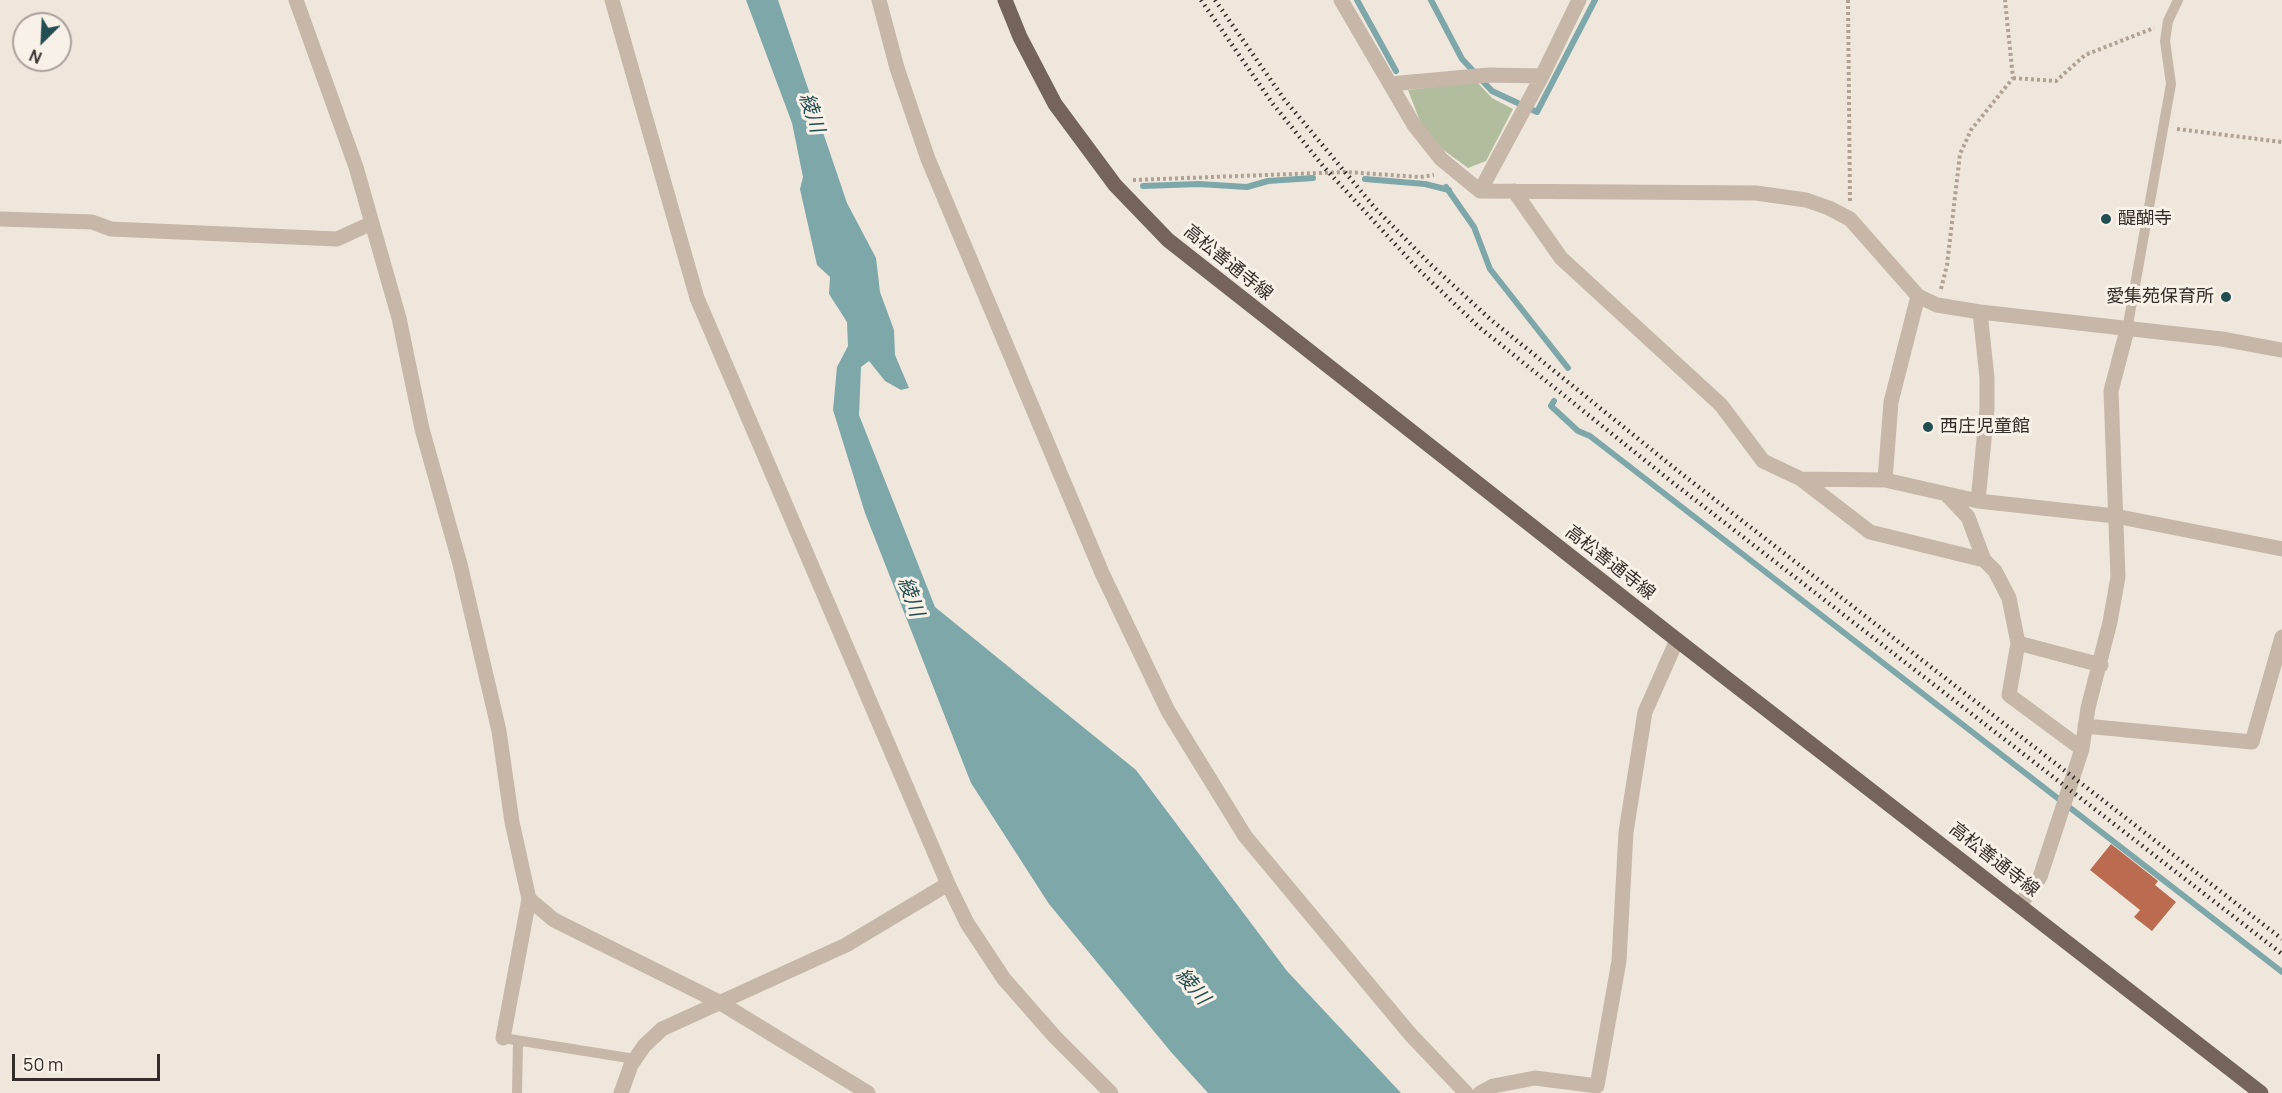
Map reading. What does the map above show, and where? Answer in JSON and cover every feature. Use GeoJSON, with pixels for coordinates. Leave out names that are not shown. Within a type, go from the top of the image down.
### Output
{"type":"FeatureCollection","features":[{"type":"Feature","properties":{"kind":"main road","name":"高松善通寺線"},"geometry":{"type":"LineString","coordinates":[[1005,0],[1020,37],[1051,96],[1115,185],[1168,240],[1677,640],[2261,1093]]}},
{"type":"Feature","properties":{"kind":"street"},"geometry":{"type":"LineString","coordinates":[[296,0],[357,167],[399,318],[422,429],[477,635],[499,731],[512,822],[529,899],[511,1040]]}},
{"type":"Feature","properties":{"kind":"street"},"geometry":{"type":"LineString","coordinates":[[612,0],[697,298],[948,884],[967,923],[1004,979],[1055,1037],[1111,1093]]}},
{"type":"Feature","properties":{"kind":"street"},"geometry":{"type":"LineString","coordinates":[[879,0],[897,68],[928,159],[1102,573],[1168,711],[1245,836],[1410,1034],[1466,1093]]}},
{"type":"Feature","properties":{"kind":"street"},"geometry":{"type":"LineString","coordinates":[[1341,0],[1414,125],[1455,172],[1480,190],[1756,194],[1806,200],[1850,219],[1918,296],[1937,305],[2127,330],[2222,339],[2282,350]]}},
{"type":"Feature","properties":{"kind":"street"},"geometry":{"type":"LineString","coordinates":[[1480,190],[1542,76],[1579,0]]}},
{"type":"Feature","properties":{"kind":"street"},"geometry":{"type":"LineString","coordinates":[[1390,84],[1489,75],[1542,76]]}},
{"type":"Feature","properties":{"kind":"street"},"geometry":{"type":"LineString","coordinates":[[1514,191],[1561,258],[1721,405],[1762,461],[1801,479],[1870,532],[1984,560]]}},
{"type":"Feature","properties":{"kind":"street"},"geometry":{"type":"LineString","coordinates":[[0,219],[92,222],[111,229],[337,239],[372,223]]}},
{"type":"Feature","properties":{"kind":"street"},"geometry":{"type":"LineString","coordinates":[[1885,480],[1891,402],[1918,296]]}},
{"type":"Feature","properties":{"kind":"street"},"geometry":{"type":"LineString","coordinates":[[1978,501],[1988,409],[1980,312]]}},
{"type":"Feature","properties":{"kind":"street"},"geometry":{"type":"LineString","coordinates":[[2020,905],[2040,877],[2082,749],[2118,577],[2111,391],[2127,330]]}},
{"type":"Feature","properties":{"kind":"street"},"geometry":{"type":"LineString","coordinates":[[1801,479],[1885,480],[1978,501],[2115,516],[2282,549]]}},
{"type":"Feature","properties":{"kind":"street"},"geometry":{"type":"LineString","coordinates":[[1946,494],[1968,517],[1984,560],[1995,571],[2009,598],[2018,643],[2009,694],[2082,749]]}},
{"type":"Feature","properties":{"kind":"street"},"geometry":{"type":"LineString","coordinates":[[2085,726],[2252,742],[2282,637]]}},
{"type":"Feature","properties":{"kind":"street"},"geometry":{"type":"LineString","coordinates":[[1480,1093],[1493,1086],[1535,1078],[1597,1086],[1618,961],[1626,832],[1645,712],[1677,640]]}},
{"type":"Feature","properties":{"kind":"street"},"geometry":{"type":"LineString","coordinates":[[2018,643],[2101,665]]}},
{"type":"Feature","properties":{"kind":"street"},"geometry":{"type":"LineString","coordinates":[[621,1093],[635,1059],[644,1046],[662,1029],[846,945],[948,884]]}},
{"type":"Feature","properties":{"kind":"street"},"geometry":{"type":"LineString","coordinates":[[529,899],[554,920],[719,1002],[868,1093]]}},
{"type":"Feature","properties":{"kind":"lane"},"geometry":{"type":"LineString","coordinates":[[2127,330],[2171,84],[2165,41],[2168,21],[2178,0]]}},
{"type":"Feature","properties":{"kind":"lane"},"geometry":{"type":"LineString","coordinates":[[516,1093],[511,1040],[635,1059]]}},
{"type":"Feature","properties":{"kind":"path"},"geometry":{"type":"LineString","coordinates":[[1848,0],[1850,219]]}},
{"type":"Feature","properties":{"kind":"path"},"geometry":{"type":"LineString","coordinates":[[1937,305],[1947,266],[1960,154],[1971,130],[2013,78],[2005,0]]}},
{"type":"Feature","properties":{"kind":"path"},"geometry":{"type":"LineString","coordinates":[[2013,78],[2056,81],[2085,55],[2110,48],[2168,21]]}},
{"type":"Feature","properties":{"kind":"path"},"geometry":{"type":"LineString","coordinates":[[2164,127],[2282,142]]}},
{"type":"Feature","properties":{"kind":"path"},"geometry":{"type":"LineString","coordinates":[[1115,185],[1138,179],[1219,179],[1353,172],[1420,177],[1455,172]]}},
{"type":"Feature","properties":{"kind":"green space"},"geometry":{"type":"Polygon","coordinates":[[[1477,82],[1492,98],[1513,109],[1486,161],[1468,168],[1438,146],[1423,129],[1408,90],[1477,82]]]}},
{"type":"Feature","properties":{"kind":"water","name":"綾川"},"geometry":{"type":"Polygon","coordinates":[[[746,0],[778,0],[847,203],[876,258],[880,292],[894,330],[895,355],[909,388],[901,390],[885,381],[869,361],[861,367],[859,415],[935,607],[1136,770],[1287,971],[1401,1093],[1208,1093],[1171,1052],[1049,904],[971,783],[865,513],[833,410],[837,367],[848,346],[847,322],[829,294],[830,277],[817,265],[800,189],[803,177],[792,123],[746,0]]]}},
{"type":"Feature","properties":{"kind":"building"},"geometry":{"type":"Polygon","coordinates":[[[2111,844],[2158,881],[2155,885],[2176,902],[2152,931],[2134,917],[2140,910],[2090,870],[2111,844]]]}},
{"type":"Feature","properties":{"kind":"waterway"},"geometry":{"type":"LineString","coordinates":[[1357,0],[1396,71]]}},
{"type":"Feature","properties":{"kind":"waterway"},"geometry":{"type":"LineString","coordinates":[[1431,0],[1462,59],[1492,91],[1537,112],[1595,0]]}},
{"type":"Feature","properties":{"kind":"waterway"},"geometry":{"type":"LineString","coordinates":[[1143,186],[1199,184],[1247,187],[1268,181],[1313,178]]}},
{"type":"Feature","properties":{"kind":"waterway"},"geometry":{"type":"LineString","coordinates":[[1365,179],[1425,184],[1449,190]]}},
{"type":"Feature","properties":{"kind":"waterway"},"geometry":{"type":"LineString","coordinates":[[1446,187],[1474,227],[1490,269],[1568,368]]}},
{"type":"Feature","properties":{"kind":"waterway"},"geometry":{"type":"LineString","coordinates":[[1554,401],[1551,406],[1578,431],[1590,436],[2282,972]]}},
{"type":"Feature","properties":{"kind":"railway"},"geometry":{"type":"LineString","coordinates":[[1201,0],[1273,104],[1323,166],[1418,269],[1480,328],[1672,482],[2282,954]]}},
{"type":"Feature","properties":{"kind":"railway"},"geometry":{"type":"LineString","coordinates":[[1215,0],[1284,99],[1375,208],[1428,262],[1490,319],[1678,471],[2282,939]]}},
{"type":"Feature","properties":{"kind":"place","name":"醍醐寺"},"geometry":{"type":"Point","coordinates":[2106,219]}},
{"type":"Feature","properties":{"kind":"place","name":"愛集苑保育所"},"geometry":{"type":"Point","coordinates":[2226,297]}},
{"type":"Feature","properties":{"kind":"place","name":"西庄児童館"},"geometry":{"type":"Point","coordinates":[1928,427]}}]}
